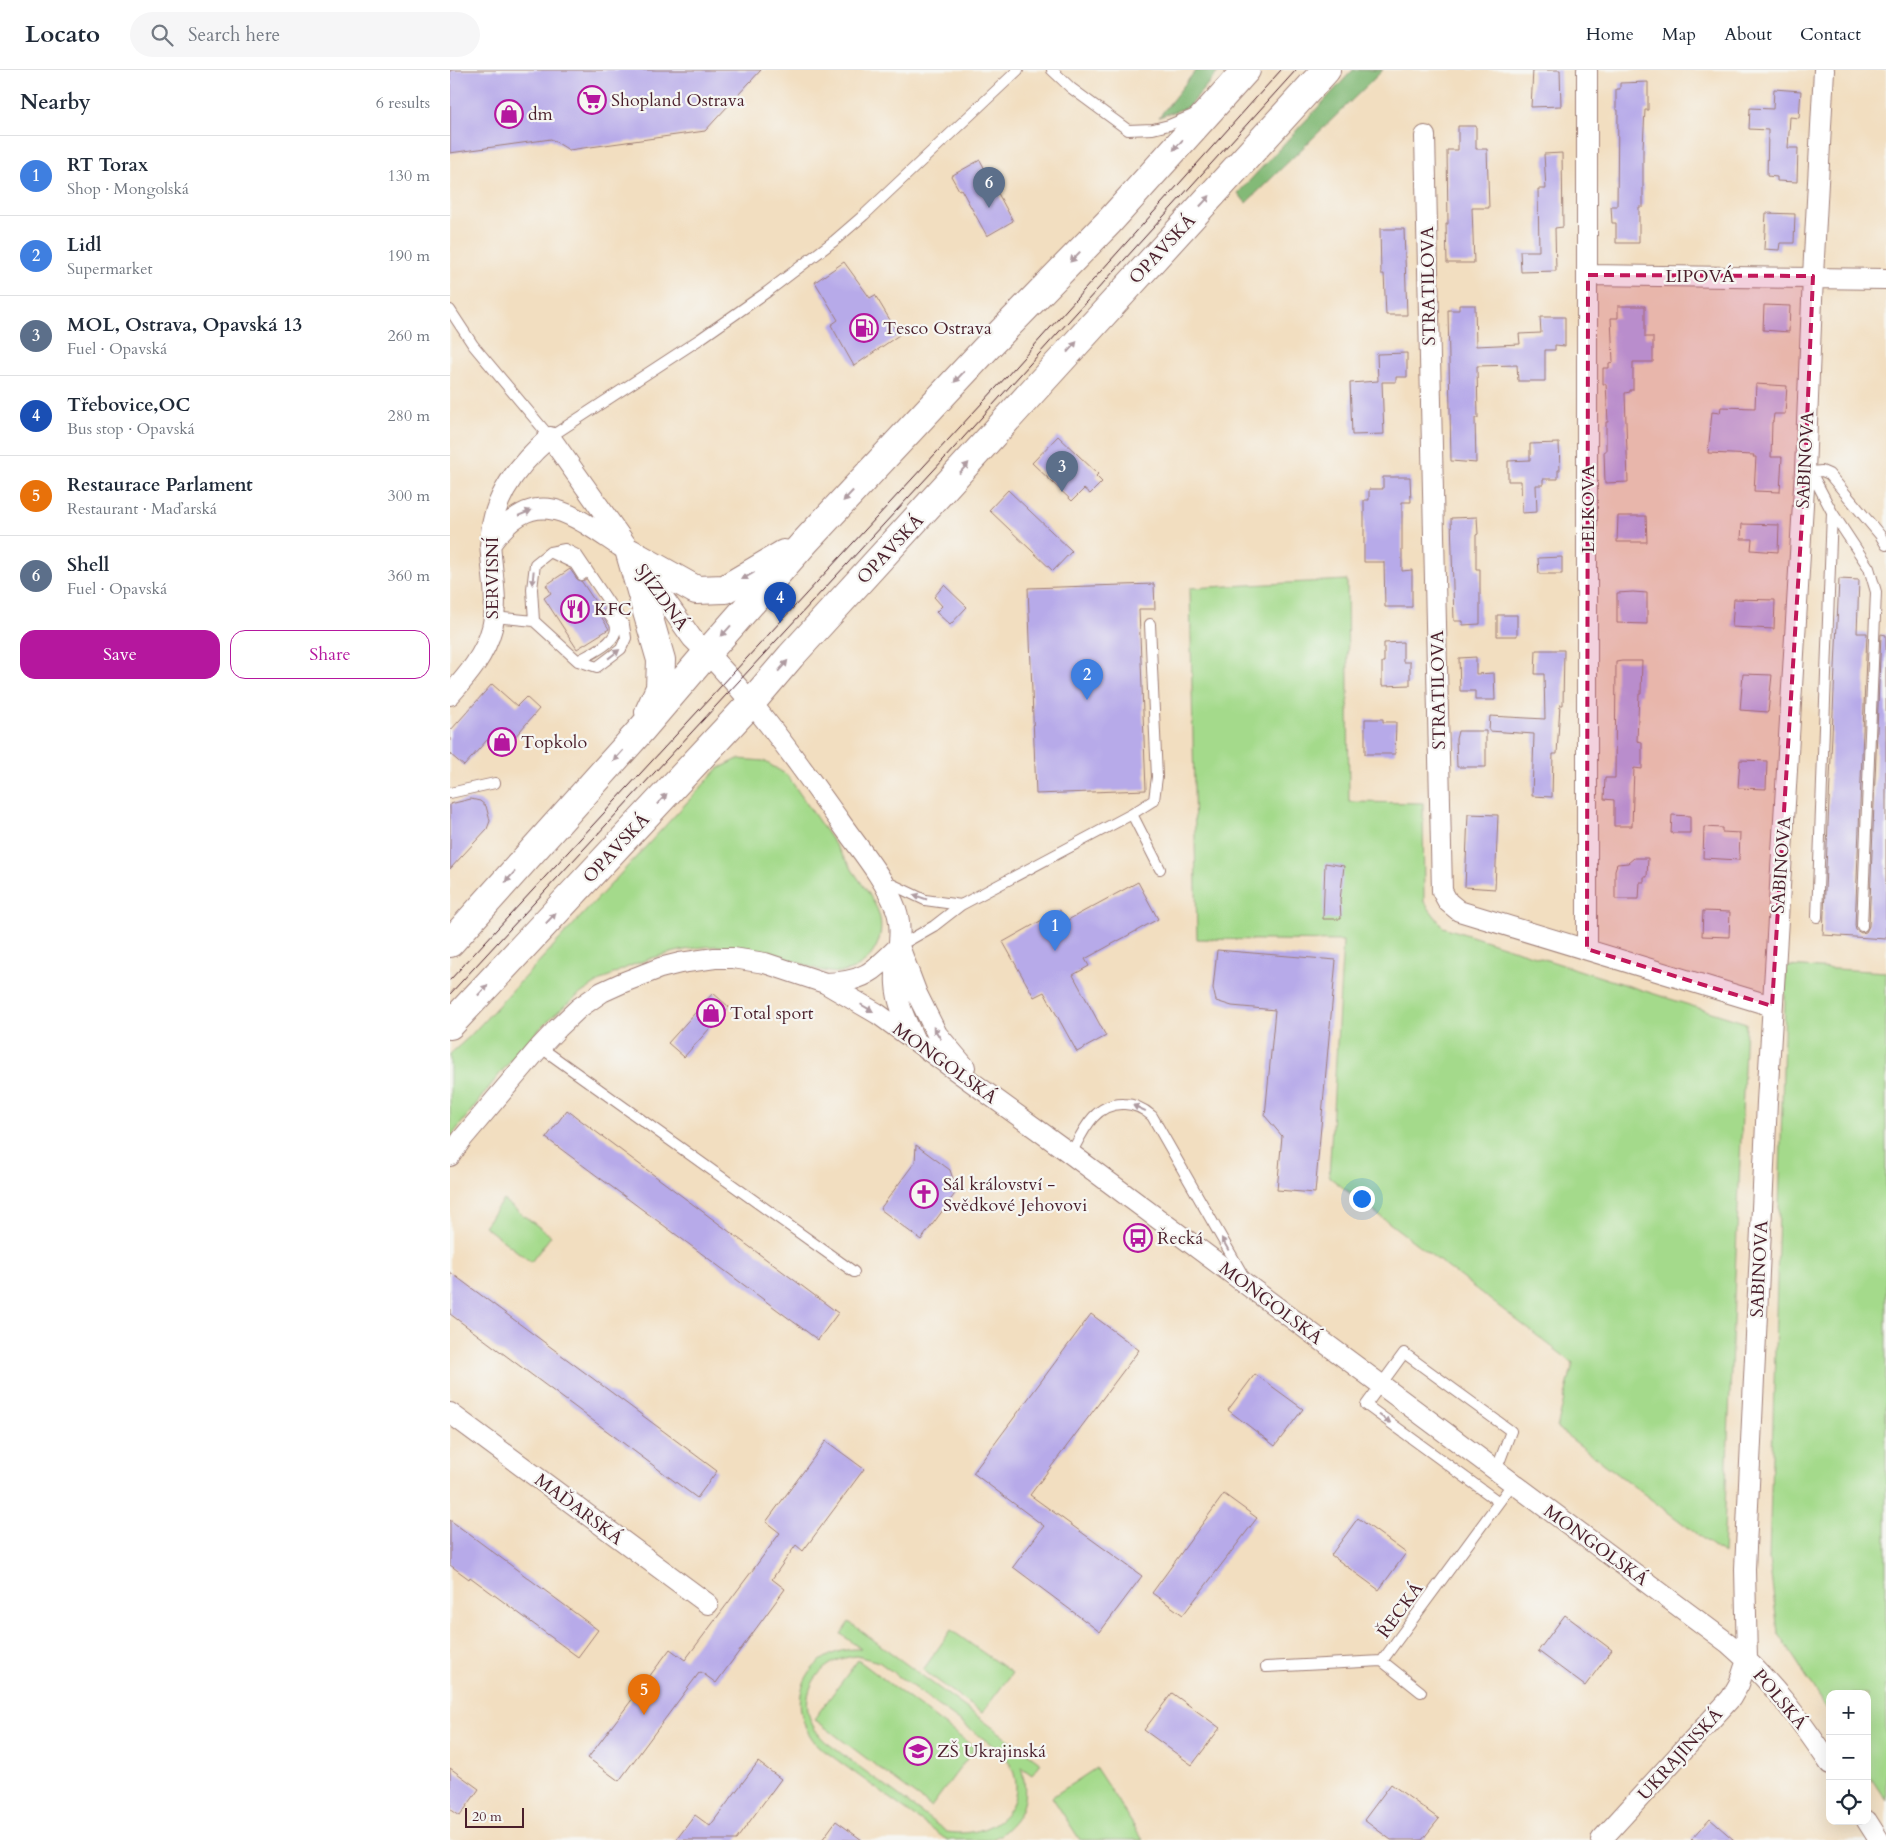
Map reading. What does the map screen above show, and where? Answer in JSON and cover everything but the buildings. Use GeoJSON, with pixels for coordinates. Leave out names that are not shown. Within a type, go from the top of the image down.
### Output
{"type":"FeatureCollection","features":[{"type":"Feature","properties":{"kind":"main road"},"geometry":{"type":"LineString","coordinates":[[450,943],[642,729],[706,653],[805,542],[992,342],[1109,222],[1246,70]]}},
{"type":"Feature","properties":{"kind":"main road","name":"OPAVSKÁ"},"geometry":{"type":"LineString","coordinates":[[450,1026],[751,703],[791,656],[1326,70]]}},
{"type":"Feature","properties":{"kind":"main road"},"geometry":{"type":"LineString","coordinates":[[630,553],[696,590],[725,589],[805,542]]}},
{"type":"Feature","properties":{"kind":"main road"},"geometry":{"type":"LineString","coordinates":[[630,553],[661,660],[660,688],[642,729]]}},
{"type":"Feature","properties":{"kind":"street","name":"LELKOVA"},"geometry":{"type":"LineString","coordinates":[[1587,70],[1587,949]]}},
{"type":"Feature","properties":{"kind":"street","name":"SABINOVA"},"geometry":{"type":"LineString","coordinates":[[1747,1660],[1745,1569],[1772,1006],[1808,472],[1812,276],[1824,70]]}},
{"type":"Feature","properties":{"kind":"street","name":"STRATILOVA"},"geometry":{"type":"LineString","coordinates":[[1425,136],[1442,891],[1448,902],[1459,911],[1772,1006]]}},
{"type":"Feature","properties":{"kind":"street","name":"LIPOVÁ"},"geometry":{"type":"LineString","coordinates":[[1588,275],[1812,276],[1886,279]]}},
{"type":"Feature","properties":{"kind":"street","name":"SERVISNÍ"},"geometry":{"type":"LineString","coordinates":[[450,695],[474,668],[483,652],[494,617],[495,593],[490,544],[495,516],[506,486],[520,465],[550,437]]}},
{"type":"Feature","properties":{"kind":"street","name":"SJÍZDNÁ"},"geometry":{"type":"LineString","coordinates":[[550,437],[630,553],[692,638],[779,737],[881,879],[896,911],[901,928],[899,946]]}},
{"type":"Feature","properties":{"kind":"street"},"geometry":{"type":"LineString","coordinates":[[490,544],[506,525],[521,514],[531,510],[553,509],[575,517],[630,553]]}},
{"type":"Feature","properties":{"kind":"street"},"geometry":{"type":"LineString","coordinates":[[825,983],[845,982],[871,972],[899,946]]}},
{"type":"Feature","properties":{"kind":"street"},"geometry":{"type":"LineString","coordinates":[[899,946],[896,986],[899,1000],[915,1041]]}},
{"type":"Feature","properties":{"kind":"street"},"geometry":{"type":"LineString","coordinates":[[899,946],[918,994],[937,1034],[992,1096]]}},
{"type":"Feature","properties":{"kind":"street","name":"MONGOLSKÁ"},"geometry":{"type":"LineString","coordinates":[[450,1156],[540,1047],[579,1008],[602,992],[642,974],[680,963],[716,958],[748,959],[825,983],[878,1014],[1071,1154],[1380,1386],[1708,1628],[1747,1660]]}},
{"type":"Feature","properties":{"kind":"street","name":"MAĎARSKÁ"},"geometry":{"type":"LineString","coordinates":[[450,1413],[708,1604]]}},
{"type":"Feature","properties":{"kind":"street","name":"POLSKÁ"},"geometry":{"type":"LineString","coordinates":[[1747,1660],[1779,1693],[1826,1758]]}},
{"type":"Feature","properties":{"kind":"street","name":"UKRAJINSKÁ"},"geometry":{"type":"LineString","coordinates":[[1602,1840],[1731,1698],[1739,1684],[1747,1660]]}},
{"type":"Feature","properties":{"kind":"street"},"geometry":{"type":"LineString","coordinates":[[1870,1825],[1879,1840]]}},
{"type":"Feature","properties":{"kind":"lane"},"geometry":{"type":"LineString","coordinates":[[550,437],[700,339],[834,242],[1018,70]]}},
{"type":"Feature","properties":{"kind":"lane"},"geometry":{"type":"LineString","coordinates":[[1052,70],[1071,88],[1128,130],[1143,130],[1169,125],[1213,107]]}},
{"type":"Feature","properties":{"kind":"lane","name":"SJÍZDNÁ"},"geometry":{"type":"LineString","coordinates":[[450,310],[473,345],[550,437]]}},
{"type":"Feature","properties":{"kind":"lane"},"geometry":{"type":"LineString","coordinates":[[1862,926],[1876,592],[1869,568],[1808,472],[1822,471],[1829,474],[1880,535],[1886,546]]}},
{"type":"Feature","properties":{"kind":"lane"},"geometry":{"type":"LineString","coordinates":[[1817,917],[1832,512]]}},
{"type":"Feature","properties":{"kind":"lane"},"geometry":{"type":"LineString","coordinates":[[494,617],[534,621],[578,661],[597,667],[621,649],[626,638],[624,625],[577,555],[565,548],[550,552],[535,564],[532,590],[534,621]]}},
{"type":"Feature","properties":{"kind":"lane"},"geometry":{"type":"LineString","coordinates":[[550,552],[575,564],[616,625],[616,633],[611,641],[578,661]]}},
{"type":"Feature","properties":{"kind":"lane"},"geometry":{"type":"LineString","coordinates":[[899,946],[934,926],[962,905],[1132,814],[1154,800],[1157,777],[1150,624]]}},
{"type":"Feature","properties":{"kind":"lane"},"geometry":{"type":"LineString","coordinates":[[450,793],[495,783]]}},
{"type":"Feature","properties":{"kind":"lane"},"geometry":{"type":"LineString","coordinates":[[1132,814],[1160,869]]}},
{"type":"Feature","properties":{"kind":"lane"},"geometry":{"type":"LineString","coordinates":[[881,879],[907,893],[926,900],[962,905]]}},
{"type":"Feature","properties":{"kind":"lane"},"geometry":{"type":"LineString","coordinates":[[540,1047],[854,1272]]}},
{"type":"Feature","properties":{"kind":"lane"},"geometry":{"type":"LineString","coordinates":[[1071,1154],[1088,1122],[1104,1108],[1113,1104],[1130,1104],[1146,1110],[1152,1116],[1188,1176],[1249,1286]]}},
{"type":"Feature","properties":{"kind":"lane"},"geometry":{"type":"LineString","coordinates":[[1496,1471],[1511,1431],[1404,1353],[1366,1405],[1499,1502]]}},
{"type":"Feature","properties":{"kind":"lane","name":"ŘECKÁ"},"geometry":{"type":"LineString","coordinates":[[1266,1667],[1382,1662],[1512,1483]]}},
{"type":"Feature","properties":{"kind":"lane"},"geometry":{"type":"LineString","coordinates":[[1382,1662],[1421,1692]]}},
{"type":"Feature","properties":{"kind":"highlighted area"},"geometry":{"type":"Polygon","coordinates":[[[1588,275],[1813,276],[1805,471],[1772,1006],[1587,949],[1588,275]]]}},
{"type":"Feature","properties":{"kind":"green space"},"geometry":{"type":"Polygon","coordinates":[[[1196,70],[1220,70],[1188,107],[1159,117],[1196,70]]]}},
{"type":"Feature","properties":{"kind":"green space"},"geometry":{"type":"Polygon","coordinates":[[[1353,70],[1383,70],[1246,203],[1238,193],[1353,70]]]}},
{"type":"Feature","properties":{"kind":"green space"},"geometry":{"type":"Polygon","coordinates":[[[1347,580],[1349,802],[1423,803],[1424,902],[1443,927],[1746,1023],[1723,1554],[1557,1428],[1573,1363],[1329,1177],[1343,941],[1197,939],[1190,588],[1347,580]]]}},
{"type":"Feature","properties":{"kind":"green space"},"geometry":{"type":"Polygon","coordinates":[[[738,759],[764,761],[787,775],[869,894],[878,911],[881,923],[879,941],[870,956],[857,968],[848,971],[832,972],[760,951],[716,946],[663,955],[627,967],[595,984],[567,1004],[541,1027],[517,1053],[450,1138],[450,1054],[469,1037],[718,769],[738,759]]]}},
{"type":"Feature","properties":{"kind":"green space"},"geometry":{"type":"Polygon","coordinates":[[[1786,966],[1886,972],[1886,1801],[1871,1778],[1871,1690],[1826,1690],[1826,1707],[1778,1633],[1769,1559],[1786,966]]]}},
{"type":"Feature","properties":{"kind":"green space"},"geometry":{"type":"Polygon","coordinates":[[[503,1200],[551,1236],[531,1262],[484,1226],[503,1200]]]}},
{"type":"Feature","properties":{"kind":"green space"},"geometry":{"type":"Polygon","coordinates":[[[849,1622],[1041,1763],[1032,1775],[1021,1767],[1025,1792],[1022,1808],[1003,1833],[987,1840],[948,1840],[818,1746],[807,1730],[801,1713],[801,1697],[805,1681],[813,1668],[825,1658],[842,1651],[861,1649],[841,1634],[849,1622]],[[857,1656],[841,1659],[827,1666],[817,1676],[810,1688],[808,1702],[809,1715],[815,1729],[826,1742],[947,1832],[966,1833],[982,1829],[997,1822],[1007,1812],[1014,1799],[1016,1785],[1012,1769],[1003,1753],[879,1662],[857,1656]]]}},
{"type":"Feature","properties":{"kind":"green space"},"geometry":{"type":"Polygon","coordinates":[[[951,1630],[1012,1673],[982,1713],[923,1670],[951,1630]]]}},
{"type":"Feature","properties":{"kind":"green space"},"geometry":{"type":"Polygon","coordinates":[[[858,1660],[975,1748],[931,1807],[814,1719],[858,1660]]]}},
{"type":"Feature","properties":{"kind":"green space"},"geometry":{"type":"Polygon","coordinates":[[[1096,1768],[1143,1840],[1080,1840],[1052,1797],[1096,1768]]]}},
{"type":"Feature","properties":{"kind":"tram line"},"geometry":{"type":"LineString","coordinates":[[450,980],[1007,376],[1281,70]]}},
{"type":"Feature","properties":{"kind":"tram line"},"geometry":{"type":"LineString","coordinates":[[450,994],[944,459],[1296,70]]}},
{"type":"Feature","properties":{"kind":"place","name":"Shopland Ostrava"},"geometry":{"type":"Point","coordinates":[592,100]}},
{"type":"Feature","properties":{"kind":"place","name":"dm"},"geometry":{"type":"Point","coordinates":[509,114]}},
{"type":"Feature","properties":{"kind":"place","name":"Shell"},"geometry":{"type":"Point","coordinates":[989,208]}},
{"type":"Feature","properties":{"kind":"place","name":"Tesco Ostrava"},"geometry":{"type":"Point","coordinates":[864,328]}},
{"type":"Feature","properties":{"kind":"place","name":"MOL, Ostrava, Opavská 13"},"geometry":{"type":"Point","coordinates":[1062,492]}},
{"type":"Feature","properties":{"kind":"place","name":"KFC"},"geometry":{"type":"Point","coordinates":[575,609]}},
{"type":"Feature","properties":{"kind":"place","name":"Třebovice,OC"},"geometry":{"type":"Point","coordinates":[780,623]}},
{"type":"Feature","properties":{"kind":"place","name":"Lidl"},"geometry":{"type":"Point","coordinates":[1087,700]}},
{"type":"Feature","properties":{"kind":"place","name":"Topkolo"},"geometry":{"type":"Point","coordinates":[502,742]}},
{"type":"Feature","properties":{"kind":"place","name":"RT Torax"},"geometry":{"type":"Point","coordinates":[1055,951]}},
{"type":"Feature","properties":{"kind":"place","name":"Total sport"},"geometry":{"type":"Point","coordinates":[711,1013]}},
{"type":"Feature","properties":{"kind":"place","name":"Sál království - Svědkové Jehovovi"},"geometry":{"type":"Point","coordinates":[924,1194]}},
{"type":"Feature","properties":{"kind":"place","name":"Řecká"},"geometry":{"type":"Point","coordinates":[1138,1238]}},
{"type":"Feature","properties":{"kind":"place","name":"Restaurace Parlament"},"geometry":{"type":"Point","coordinates":[644,1715]}},
{"type":"Feature","properties":{"kind":"place","name":"ZŠ Ukrajinská"},"geometry":{"type":"Point","coordinates":[918,1751]}}]}
